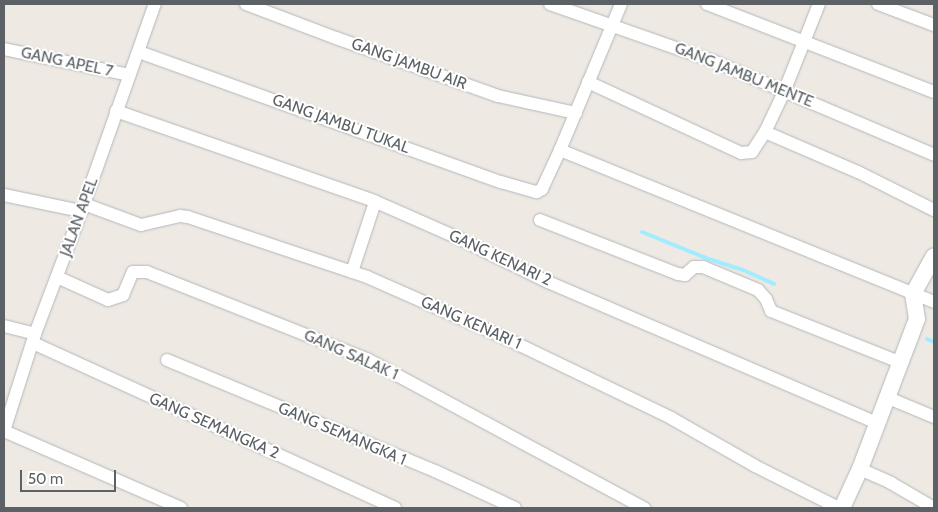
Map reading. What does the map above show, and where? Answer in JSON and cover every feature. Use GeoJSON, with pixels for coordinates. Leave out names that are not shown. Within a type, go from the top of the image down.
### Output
{"type":"FeatureCollection","features":[{"type":"Feature","properties":{"kind":"street","name":"JALAN APEL"},"geometry":{"type":"LineString","coordinates":[[4,431],[34,339],[83,208],[155,4]]}},
{"type":"Feature","properties":{"kind":"street","name":"GANG JAMBU AIR"},"geometry":{"type":"LineString","coordinates":[[246,4],[498,96],[576,113]]}},
{"type":"Feature","properties":{"kind":"street","name":"GANG JAMBU MENTE"},"geometry":{"type":"LineString","coordinates":[[550,4],[614,24],[712,61],[934,156]]}},
{"type":"Feature","properties":{"kind":"street"},"geometry":{"type":"LineString","coordinates":[[621,4],[560,150],[934,302]]}},
{"type":"Feature","properties":{"kind":"street"},"geometry":{"type":"LineString","coordinates":[[707,4],[805,40],[934,92]]}},
{"type":"Feature","properties":{"kind":"street"},"geometry":{"type":"LineString","coordinates":[[588,82],[741,153],[752,152],[765,132],[784,92],[819,4]]}},
{"type":"Feature","properties":{"kind":"street"},"geometry":{"type":"LineString","coordinates":[[878,4],[934,26]]}},
{"type":"Feature","properties":{"kind":"street","name":"GANG APEL 7"},"geometry":{"type":"LineString","coordinates":[[4,49],[130,75]]}},
{"type":"Feature","properties":{"kind":"street","name":"GANG JAMBU TUKAL"},"geometry":{"type":"LineString","coordinates":[[139,52],[531,192],[542,189],[560,150]]}},
{"type":"Feature","properties":{"kind":"street","name":"GANG KENARI 2"},"geometry":{"type":"LineString","coordinates":[[116,111],[375,202],[456,237],[548,282],[877,423]]}},
{"type":"Feature","properties":{"kind":"street"},"geometry":{"type":"LineString","coordinates":[[765,132],[858,172],[934,210]]}},
{"type":"Feature","properties":{"kind":"street","name":"GANG KENARI 1"},"geometry":{"type":"LineString","coordinates":[[4,195],[83,208],[141,224],[180,216],[188,217],[352,272],[503,337],[671,418],[755,466],[840,508]]}},
{"type":"Feature","properties":{"kind":"street"},"geometry":{"type":"LineString","coordinates":[[352,272],[375,202]]}},
{"type":"Feature","properties":{"kind":"street"},"geometry":{"type":"LineString","coordinates":[[540,220],[678,274],[685,275],[694,267],[703,267],[758,290],[766,299],[771,311],[902,354]]}},
{"type":"Feature","properties":{"kind":"street"},"geometry":{"type":"LineString","coordinates":[[840,508],[860,469],[902,354],[917,319],[913,294],[934,256]]}},
{"type":"Feature","properties":{"kind":"street","name":"GANG SALAK 1"},"geometry":{"type":"LineString","coordinates":[[57,277],[108,300],[123,295],[134,272],[147,272],[367,359],[644,508]]}},
{"type":"Feature","properties":{"kind":"street","name":"GANG SEMANGKA 2"},"geometry":{"type":"LineString","coordinates":[[4,326],[395,508]]}},
{"type":"Feature","properties":{"kind":"street","name":"GANG SEMANGKA 1"},"geometry":{"type":"LineString","coordinates":[[167,360],[434,471],[516,508]]}},
{"type":"Feature","properties":{"kind":"street"},"geometry":{"type":"LineString","coordinates":[[886,397],[934,417]]}},
{"type":"Feature","properties":{"kind":"street"},"geometry":{"type":"LineString","coordinates":[[4,431],[181,508]]}},
{"type":"Feature","properties":{"kind":"street"},"geometry":{"type":"LineString","coordinates":[[860,469],[891,483],[934,508]]}},
{"type":"Feature","properties":{"kind":"waterway"},"geometry":{"type":"LineString","coordinates":[[642,232],[706,258],[743,270],[774,284]]}},
{"type":"Feature","properties":{"kind":"waterway"},"geometry":{"type":"LineString","coordinates":[[927,339],[934,342]]}}]}
